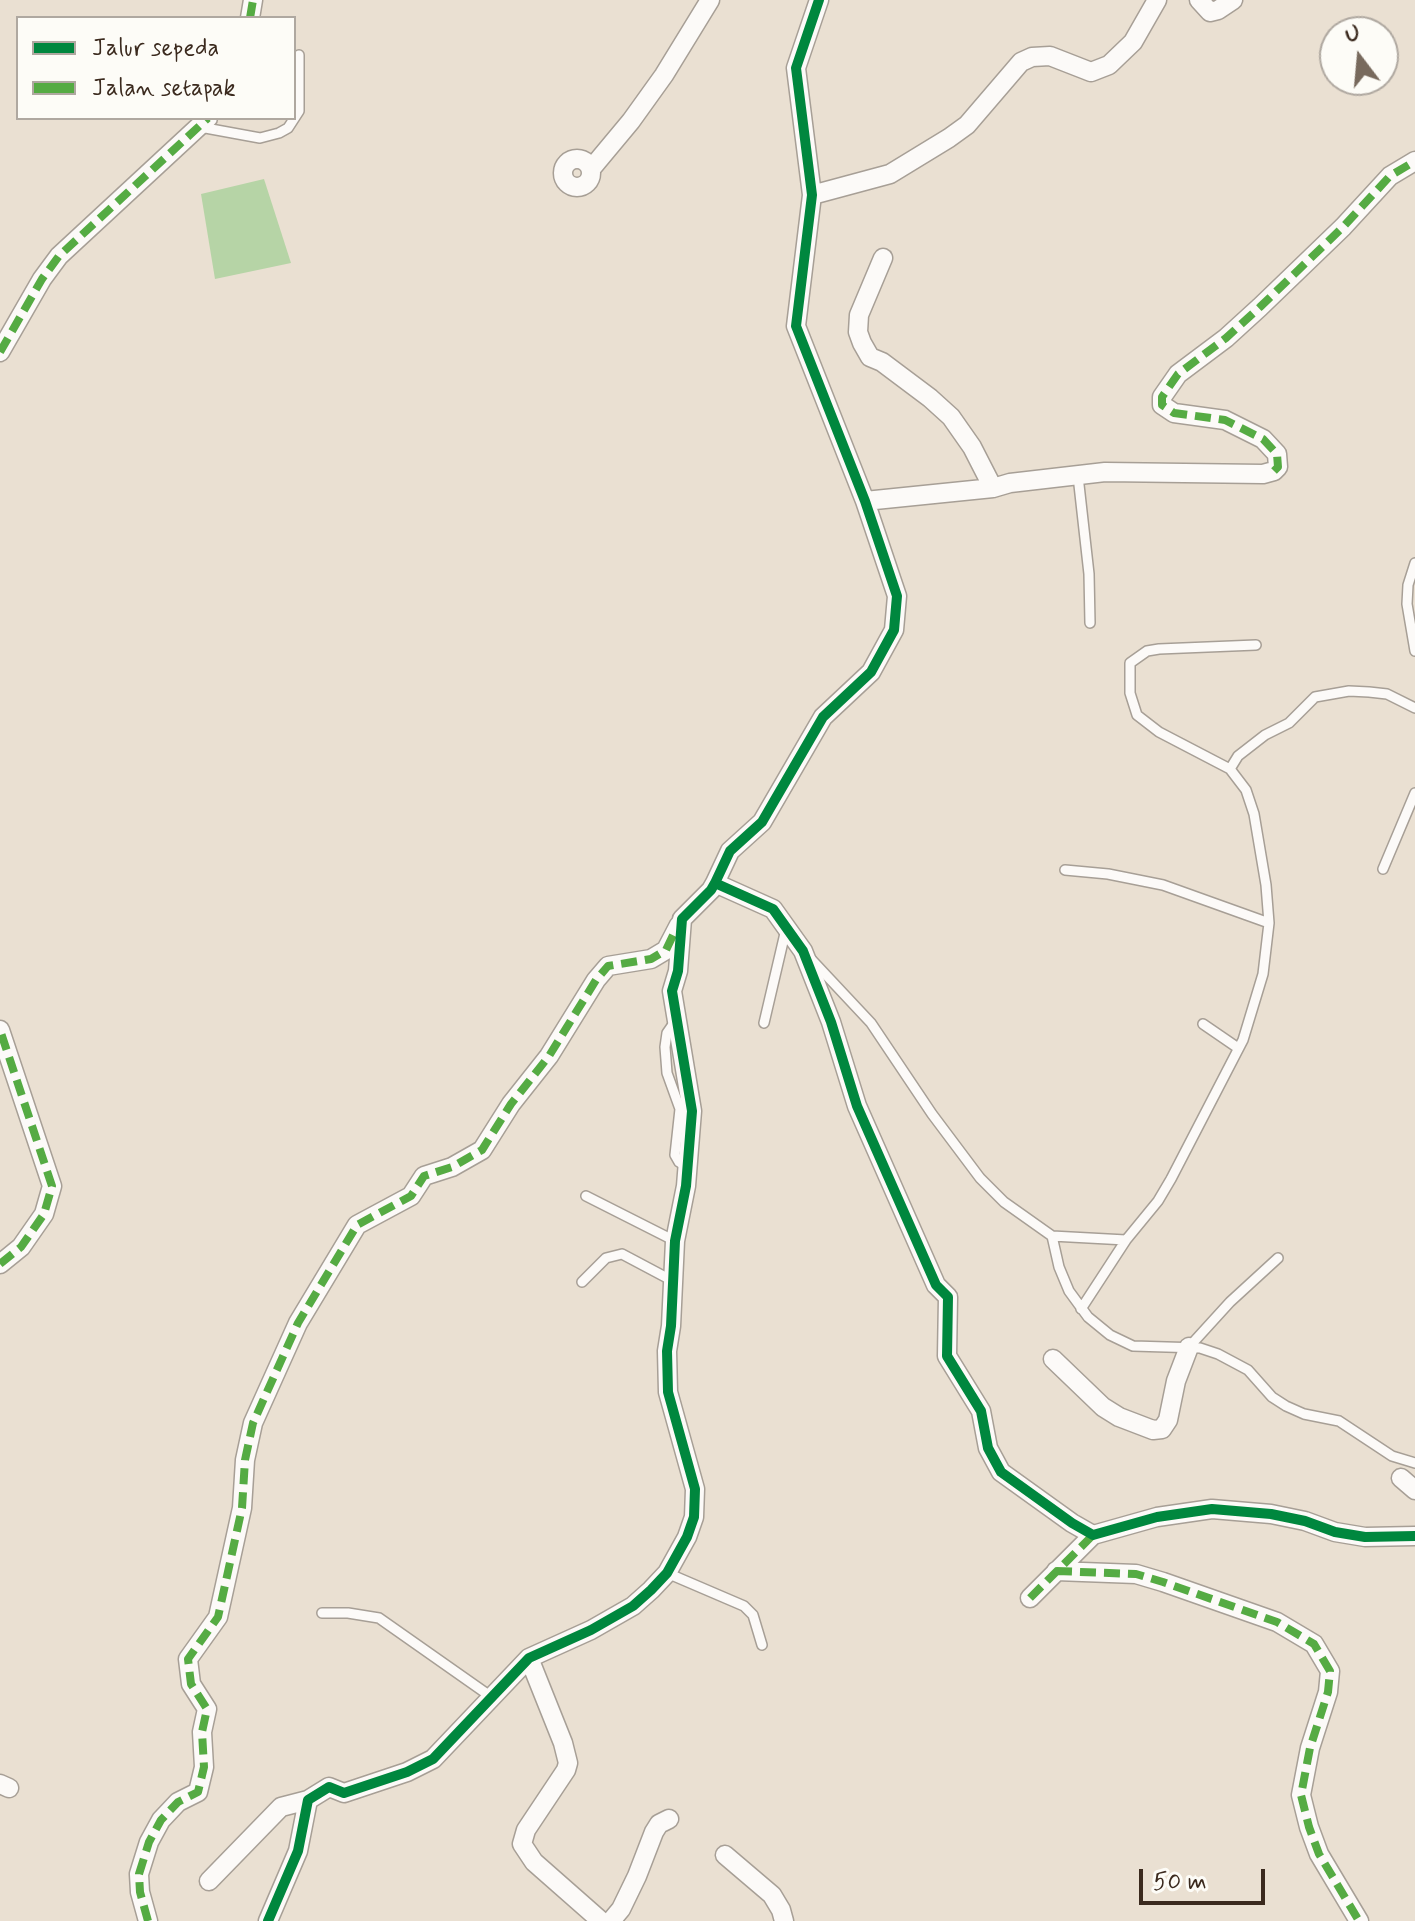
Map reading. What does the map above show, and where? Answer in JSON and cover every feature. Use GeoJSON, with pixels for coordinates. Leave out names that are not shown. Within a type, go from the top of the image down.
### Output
{"type":"FeatureCollection","features":[{"type":"Feature","properties":{"kind":"street"},"geometry":{"type":"LineString","coordinates":[[591,169],[664,75],[710,0]]}},
{"type":"Feature","properties":{"kind":"street"},"geometry":{"type":"LineString","coordinates":[[148,1921],[140,1892],[139,1874],[149,1842],[161,1820],[178,1802],[198,1792],[204,1767],[202,1732],[207,1709],[191,1684],[188,1659],[218,1617],[242,1508],[245,1460],[253,1423],[298,1323],[357,1225],[411,1196],[424,1176],[452,1167],[482,1150],[608,966],[651,959],[666,950],[682,919],[711,890],[730,851],[762,822],[823,717],[871,672],[894,630],[897,596],[865,501],[796,326],[812,195],[796,68],[819,0]]}},
{"type":"Feature","properties":{"kind":"street"},"geometry":{"type":"LineString","coordinates":[[812,195],[890,174],[949,138],[967,125],[1021,62],[1032,57],[1050,56],[1091,72],[1109,65],[1133,42],[1157,0]]}},
{"type":"Feature","properties":{"kind":"street"},"geometry":{"type":"LineString","coordinates":[[1199,0],[1210,12],[1233,0]]}},
{"type":"Feature","properties":{"kind":"street"},"geometry":{"type":"LineString","coordinates":[[0,352],[42,279],[59,256],[204,123]]}},
{"type":"Feature","properties":{"kind":"street"},"geometry":{"type":"LineString","coordinates":[[865,501],[993,488],[1010,483],[1105,472],[1263,474],[1274,471],[1278,467],[1277,454],[1273,446],[1263,439],[1225,420],[1174,413],[1165,409],[1162,397],[1178,374],[1226,338],[1260,307],[1343,227],[1390,176],[1415,161]]}},
{"type":"Feature","properties":{"kind":"street"},"geometry":{"type":"LineString","coordinates":[[883,258],[859,315],[858,332],[862,343],[870,357],[882,362],[951,417],[972,447],[993,488]]}},
{"type":"Feature","properties":{"kind":"street"},"geometry":{"type":"LineString","coordinates":[[715,883],[773,909],[803,951],[831,1022],[857,1106],[936,1285],[948,1297],[947,1356],[981,1411],[993,1461],[1001,1472],[1032,1495],[1093,1535]]}},
{"type":"Feature","properties":{"kind":"street"},"geometry":{"type":"LineString","coordinates":[[209,1881],[281,1807],[308,1800],[329,1787],[344,1793],[421,1766],[444,1749],[490,1696],[529,1658],[591,1630],[633,1606],[667,1573],[687,1537],[696,1501],[695,1489],[668,1392],[667,1351],[675,1241],[686,1186],[692,1111],[672,991],[678,971],[682,919]]}},
{"type":"Feature","properties":{"kind":"street"},"geometry":{"type":"LineString","coordinates":[[0,1030],[52,1186],[44,1214],[21,1247],[0,1264]]}},
{"type":"Feature","properties":{"kind":"street"},"geometry":{"type":"LineString","coordinates":[[1053,1359],[1103,1407],[1153,1430],[1162,1429],[1168,1420],[1176,1381],[1189,1347]]}},
{"type":"Feature","properties":{"kind":"street"},"geometry":{"type":"LineString","coordinates":[[1030,1598],[1093,1535],[1157,1517],[1212,1509],[1271,1514],[1365,1537],[1415,1536]]}},
{"type":"Feature","properties":{"kind":"street"},"geometry":{"type":"LineString","coordinates":[[1056,1571],[1136,1574],[1277,1622],[1314,1644],[1330,1671],[1328,1692],[1310,1748],[1301,1795],[1319,1854],[1359,1921]]}},
{"type":"Feature","properties":{"kind":"street"},"geometry":{"type":"LineString","coordinates":[[529,1658],[568,1763],[526,1830],[522,1844],[534,1862],[601,1921]]}},
{"type":"Feature","properties":{"kind":"street"},"geometry":{"type":"LineString","coordinates":[[268,1921],[298,1851],[308,1800]]}},
{"type":"Feature","properties":{"kind":"street"},"geometry":{"type":"LineString","coordinates":[[611,1921],[621,1909],[637,1876],[654,1832],[659,1824],[669,1819]]}},
{"type":"Feature","properties":{"kind":"street"},"geometry":{"type":"LineString","coordinates":[[725,1855],[772,1895],[784,1921]]}},
{"type":"Feature","properties":{"kind":"lane"},"geometry":{"type":"LineString","coordinates":[[296,116],[299,111],[299,55]]}},
{"type":"Feature","properties":{"kind":"lane"},"geometry":{"type":"LineString","coordinates":[[204,123],[260,138],[279,133],[293,120]]}},
{"type":"Feature","properties":{"kind":"lane"},"geometry":{"type":"LineString","coordinates":[[1078,476],[1089,574],[1090,623]]}},
{"type":"Feature","properties":{"kind":"lane"},"geometry":{"type":"LineString","coordinates":[[1415,563],[1408,585],[1407,604],[1415,651]]}},
{"type":"Feature","properties":{"kind":"lane"},"geometry":{"type":"LineString","coordinates":[[1081,1309],[1126,1240],[1158,1201],[1238,1048],[1256,1005],[1269,923],[1254,814],[1246,790],[1230,769],[1159,732],[1137,715],[1130,693],[1130,663],[1147,651],[1159,649],[1256,645]]}},
{"type":"Feature","properties":{"kind":"lane"},"geometry":{"type":"LineString","coordinates":[[1230,769],[1238,756],[1265,735],[1289,723],[1315,697],[1349,691],[1369,692],[1387,694],[1415,708]]}},
{"type":"Feature","properties":{"kind":"lane"},"geometry":{"type":"LineString","coordinates":[[1383,869],[1415,793]]}},
{"type":"Feature","properties":{"kind":"lane"},"geometry":{"type":"LineString","coordinates":[[1065,870],[1108,874],[1163,885],[1269,923]]}},
{"type":"Feature","properties":{"kind":"lane"},"geometry":{"type":"LineString","coordinates":[[764,1023],[786,927]]}},
{"type":"Feature","properties":{"kind":"lane"},"geometry":{"type":"LineString","coordinates":[[803,951],[871,1023],[932,1114],[990,1189],[1052,1236],[1126,1240]]}},
{"type":"Feature","properties":{"kind":"lane"},"geometry":{"type":"LineString","coordinates":[[1203,1024],[1238,1048]]}},
{"type":"Feature","properties":{"kind":"lane"},"geometry":{"type":"LineString","coordinates":[[586,1196],[675,1241]]}},
{"type":"Feature","properties":{"kind":"lane"},"geometry":{"type":"LineString","coordinates":[[1052,1236],[1064,1279],[1081,1309],[1099,1327],[1122,1342],[1147,1347],[1200,1348],[1234,1361],[1286,1406],[1304,1414],[1339,1421],[1392,1456],[1415,1463]]}},
{"type":"Feature","properties":{"kind":"lane"},"geometry":{"type":"LineString","coordinates":[[582,1282],[606,1258],[622,1254],[671,1280]]}},
{"type":"Feature","properties":{"kind":"lane"},"geometry":{"type":"LineString","coordinates":[[1189,1347],[1230,1302],[1278,1258]]}},
{"type":"Feature","properties":{"kind":"lane"},"geometry":{"type":"LineString","coordinates":[[667,1573],[744,1606],[757,1623],[762,1645]]}},
{"type":"Feature","properties":{"kind":"lane"},"geometry":{"type":"LineString","coordinates":[[322,1613],[379,1618],[490,1696]]}},
{"type":"Feature","properties":{"kind":"green space"},"geometry":{"type":"Polygon","coordinates":[[[264,179],[291,263],[215,279],[201,194],[264,179]]]}},
{"type":"Feature","properties":{"kind":"marked path"},"geometry":{"type":"LineString","coordinates":[[250,16],[253,0]]}},
{"type":"Feature","properties":{"kind":"marked path"},"geometry":{"type":"LineString","coordinates":[[0,352],[42,279],[59,256],[206,120]]}},
{"type":"Feature","properties":{"kind":"marked path"},"geometry":{"type":"LineString","coordinates":[[1274,471],[1278,467],[1277,454],[1263,439],[1225,420],[1174,413],[1162,405],[1162,397],[1178,374],[1226,338],[1260,307],[1343,227],[1390,176],[1415,161]]}},
{"type":"Feature","properties":{"kind":"marked path"},"geometry":{"type":"LineString","coordinates":[[148,1921],[140,1892],[139,1874],[149,1842],[161,1820],[178,1802],[198,1792],[204,1767],[202,1732],[207,1709],[191,1684],[188,1659],[218,1617],[242,1508],[245,1460],[253,1423],[298,1323],[357,1225],[411,1196],[424,1176],[452,1167],[482,1150],[608,966],[651,959],[666,950],[676,929]]}},
{"type":"Feature","properties":{"kind":"marked path"},"geometry":{"type":"LineString","coordinates":[[0,1030],[52,1186],[44,1214],[21,1247],[0,1264]]}},
{"type":"Feature","properties":{"kind":"marked path"},"geometry":{"type":"LineString","coordinates":[[1030,1598],[1093,1535]]}},
{"type":"Feature","properties":{"kind":"marked path"},"geometry":{"type":"LineString","coordinates":[[1056,1571],[1136,1574],[1277,1622],[1314,1644],[1330,1671],[1328,1692],[1310,1748],[1301,1795],[1319,1854],[1359,1921]]}},
{"type":"Feature","properties":{"kind":"cycle path"},"geometry":{"type":"LineString","coordinates":[[715,883],[730,851],[762,822],[823,717],[871,672],[894,630],[897,596],[865,501],[796,326],[812,195],[796,68],[819,0]]}},
{"type":"Feature","properties":{"kind":"cycle path"},"geometry":{"type":"LineString","coordinates":[[268,1921],[298,1851],[308,1800],[329,1787],[344,1793],[407,1772],[433,1759],[529,1658],[591,1630],[633,1606],[667,1573],[687,1537],[694,1517],[695,1489],[668,1392],[667,1351],[675,1241],[686,1186],[692,1111],[672,991],[678,971],[682,919],[715,883],[773,909],[803,951],[831,1022],[857,1106],[936,1285],[948,1297],[947,1356],[981,1411],[988,1448],[1001,1472],[1093,1535],[1157,1517],[1212,1509],[1271,1514],[1365,1537],[1415,1536]]}}]}
